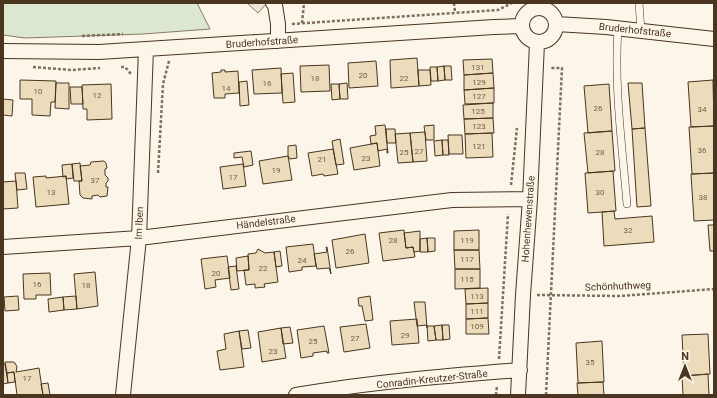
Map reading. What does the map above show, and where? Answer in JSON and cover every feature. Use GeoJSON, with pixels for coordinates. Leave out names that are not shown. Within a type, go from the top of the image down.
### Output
{"type":"FeatureCollection","features":[{"type":"Feature","properties":{"kind":"street"},"geometry":{"type":"LineString","coordinates":[[273,3],[275,5],[278,24],[278,41]]}},
{"type":"Feature","properties":{"kind":"street"},"geometry":{"type":"LineString","coordinates":[[546,6],[556,24],[555,32],[551,38],[544,42],[537,43],[529,40],[523,34],[521,26],[522,20],[531,10],[546,6]]}},
{"type":"Feature","properties":{"kind":"street","name":"Bruderhofstraße"},"geometry":{"type":"LineString","coordinates":[[556,24],[618,28],[714,39]]}},
{"type":"Feature","properties":{"kind":"street","name":"Bruderhofstraße"},"geometry":{"type":"LineString","coordinates":[[3,51],[92,52],[146,50],[521,26]]}},
{"type":"Feature","properties":{"kind":"street","name":"Hohenhewenstraße"},"geometry":{"type":"LineString","coordinates":[[518,395],[530,199],[537,43]]}},
{"type":"Feature","properties":{"kind":"street","name":"Im Iben"},"geometry":{"type":"LineString","coordinates":[[123,395],[139,238],[146,50]]}},
{"type":"Feature","properties":{"kind":"street","name":"Händelstraße"},"geometry":{"type":"LineString","coordinates":[[3,247],[139,238],[452,200],[530,199]]}},
{"type":"Feature","properties":{"kind":"street","name":"Conradin-Kreutzer-Straße"},"geometry":{"type":"LineString","coordinates":[[296,395],[323,390],[520,370]]}},
{"type":"Feature","properties":{"kind":"lane"},"geometry":{"type":"LineString","coordinates":[[639,3],[641,31]]}},
{"type":"Feature","properties":{"kind":"lane"},"geometry":{"type":"LineString","coordinates":[[618,28],[616,51],[617,86],[627,204]]}},
{"type":"Feature","properties":{"kind":"path"},"geometry":{"type":"LineString","coordinates":[[302,23],[304,3]]}},
{"type":"Feature","properties":{"kind":"path"},"geometry":{"type":"LineString","coordinates":[[278,24],[498,10],[512,3]]}},
{"type":"Feature","properties":{"kind":"path"},"geometry":{"type":"LineString","coordinates":[[80,36],[127,34]]}},
{"type":"Feature","properties":{"kind":"path"},"geometry":{"type":"LineString","coordinates":[[26,67],[72,70],[102,68]]}},
{"type":"Feature","properties":{"kind":"path"},"geometry":{"type":"LineString","coordinates":[[117,67],[125,67],[132,75]]}},
{"type":"Feature","properties":{"kind":"path","name":"Schönhuthweg"},"geometry":{"type":"LineString","coordinates":[[523,295],[620,296],[714,289]]}},
{"type":"Feature","properties":{"kind":"green space"},"geometry":{"type":"Polygon","coordinates":[[[3,3],[197,3],[210,29],[143,34],[25,38],[3,35],[3,3]]]}},
{"type":"Feature","properties":{"kind":"shaded area"},"geometry":{"type":"Polygon","coordinates":[[[247,3],[267,3],[258,13],[247,3]]]}},
{"type":"Feature","properties":{"kind":"building"},"geometry":{"type":"Polygon","coordinates":[[[417,58],[419,86],[391,88],[390,60],[417,58]]]}},
{"type":"Feature","properties":{"kind":"building"},"geometry":{"type":"Polygon","coordinates":[[[492,59],[493,73],[464,75],[463,60],[492,59]]]}},
{"type":"Feature","properties":{"kind":"building"},"geometry":{"type":"Polygon","coordinates":[[[376,61],[378,86],[349,88],[348,63],[376,61]]]}},
{"type":"Feature","properties":{"kind":"building"},"geometry":{"type":"Polygon","coordinates":[[[329,65],[330,91],[301,92],[300,66],[329,65]]]}},
{"type":"Feature","properties":{"kind":"building"},"geometry":{"type":"Polygon","coordinates":[[[444,66],[451,66],[452,80],[445,80],[444,66]]]}},
{"type":"Feature","properties":{"kind":"building"},"geometry":{"type":"Polygon","coordinates":[[[444,66],[445,80],[438,81],[437,67],[444,66]]]}},
{"type":"Feature","properties":{"kind":"building"},"geometry":{"type":"Polygon","coordinates":[[[430,67],[437,67],[438,81],[431,81],[430,67]]]}},
{"type":"Feature","properties":{"kind":"building"},"geometry":{"type":"Polygon","coordinates":[[[281,68],[282,93],[254,94],[252,70],[281,68]]]}},
{"type":"Feature","properties":{"kind":"building"},"geometry":{"type":"Polygon","coordinates":[[[221,70],[225,70],[225,72],[238,71],[239,93],[225,94],[225,98],[214,98],[212,73],[221,72],[221,70]]]}},
{"type":"Feature","properties":{"kind":"building"},"geometry":{"type":"Polygon","coordinates":[[[418,70],[430,70],[431,85],[419,86],[418,70]]]}},
{"type":"Feature","properties":{"kind":"building"},"geometry":{"type":"Polygon","coordinates":[[[293,73],[295,102],[283,103],[281,74],[293,73]]]}},
{"type":"Feature","properties":{"kind":"building"},"geometry":{"type":"Polygon","coordinates":[[[493,73],[494,88],[464,90],[464,75],[493,73]]]}},
{"type":"Feature","properties":{"kind":"building"},"geometry":{"type":"Polygon","coordinates":[[[20,80],[56,81],[55,102],[51,102],[50,116],[32,115],[32,99],[20,99],[20,80]]]}},
{"type":"Feature","properties":{"kind":"building"},"geometry":{"type":"Polygon","coordinates":[[[713,80],[714,126],[691,127],[688,82],[713,80]]]}},
{"type":"Feature","properties":{"kind":"building"},"geometry":{"type":"Polygon","coordinates":[[[247,81],[249,105],[240,106],[239,82],[247,81]]]}},
{"type":"Feature","properties":{"kind":"building"},"geometry":{"type":"Polygon","coordinates":[[[56,83],[69,83],[69,109],[55,108],[56,83]]]}},
{"type":"Feature","properties":{"kind":"building"},"geometry":{"type":"Polygon","coordinates":[[[347,83],[348,99],[340,99],[339,84],[347,83]]]}},
{"type":"Feature","properties":{"kind":"building"},"geometry":{"type":"Polygon","coordinates":[[[628,83],[642,83],[645,128],[632,129],[628,83]]]}},
{"type":"Feature","properties":{"kind":"building"},"geometry":{"type":"Polygon","coordinates":[[[111,84],[112,119],[87,120],[87,109],[83,109],[82,85],[111,84]]]}},
{"type":"Feature","properties":{"kind":"building"},"geometry":{"type":"Polygon","coordinates":[[[331,84],[339,84],[340,99],[332,100],[331,84]]]}},
{"type":"Feature","properties":{"kind":"building"},"geometry":{"type":"Polygon","coordinates":[[[609,84],[612,131],[588,133],[584,86],[609,84]]]}},
{"type":"Feature","properties":{"kind":"building"},"geometry":{"type":"Polygon","coordinates":[[[70,87],[82,87],[83,104],[71,104],[70,87]]]}},
{"type":"Feature","properties":{"kind":"building"},"geometry":{"type":"Polygon","coordinates":[[[494,88],[494,103],[465,104],[464,90],[494,88]]]}},
{"type":"Feature","properties":{"kind":"building"},"geometry":{"type":"Polygon","coordinates":[[[3,99],[13,100],[12,116],[3,115],[3,99]]]}},
{"type":"Feature","properties":{"kind":"building"},"geometry":{"type":"Polygon","coordinates":[[[493,103],[493,118],[464,119],[463,105],[493,103]]]}},
{"type":"Feature","properties":{"kind":"building"},"geometry":{"type":"Polygon","coordinates":[[[493,118],[494,133],[465,134],[464,119],[493,118]]]}},
{"type":"Feature","properties":{"kind":"building"},"geometry":{"type":"Polygon","coordinates":[[[385,125],[388,153],[387,149],[378,151],[377,143],[371,144],[370,136],[376,135],[375,126],[385,125]]]}},
{"type":"Feature","properties":{"kind":"building"},"geometry":{"type":"Polygon","coordinates":[[[434,125],[434,140],[426,140],[424,126],[434,125]]]}},
{"type":"Feature","properties":{"kind":"building"},"geometry":{"type":"Polygon","coordinates":[[[714,126],[714,173],[692,174],[689,127],[714,126]]]}},
{"type":"Feature","properties":{"kind":"building"},"geometry":{"type":"Polygon","coordinates":[[[645,128],[651,206],[637,207],[632,129],[645,128]]]}},
{"type":"Feature","properties":{"kind":"building"},"geometry":{"type":"Polygon","coordinates":[[[386,129],[395,129],[396,143],[387,143],[386,129]]]}},
{"type":"Feature","properties":{"kind":"building"},"geometry":{"type":"Polygon","coordinates":[[[612,131],[615,171],[588,173],[584,133],[612,131]]]}},
{"type":"Feature","properties":{"kind":"building"},"geometry":{"type":"Polygon","coordinates":[[[425,132],[427,161],[413,162],[410,133],[425,132]]]}},
{"type":"Feature","properties":{"kind":"building"},"geometry":{"type":"Polygon","coordinates":[[[410,133],[413,162],[398,163],[395,134],[410,133]]]}},
{"type":"Feature","properties":{"kind":"building"},"geometry":{"type":"Polygon","coordinates":[[[492,133],[493,157],[466,158],[465,134],[492,133]]]}},
{"type":"Feature","properties":{"kind":"building"},"geometry":{"type":"Polygon","coordinates":[[[448,135],[462,135],[463,154],[449,154],[448,135]]]}},
{"type":"Feature","properties":{"kind":"building"},"geometry":{"type":"Polygon","coordinates":[[[340,139],[344,164],[336,165],[332,141],[340,139]]]}},
{"type":"Feature","properties":{"kind":"building"},"geometry":{"type":"Polygon","coordinates":[[[442,140],[448,140],[449,155],[443,155],[442,140]]]}},
{"type":"Feature","properties":{"kind":"building"},"geometry":{"type":"Polygon","coordinates":[[[442,140],[443,155],[435,156],[434,141],[442,140]]]}},
{"type":"Feature","properties":{"kind":"building"},"geometry":{"type":"Polygon","coordinates":[[[377,143],[380,166],[354,170],[350,148],[377,143]]]}},
{"type":"Feature","properties":{"kind":"building"},"geometry":{"type":"Polygon","coordinates":[[[296,145],[297,158],[290,159],[288,156],[288,146],[296,145]]]}},
{"type":"Feature","properties":{"kind":"building"},"geometry":{"type":"Polygon","coordinates":[[[333,149],[338,174],[312,176],[308,153],[333,149]]]}},
{"type":"Feature","properties":{"kind":"building"},"geometry":{"type":"Polygon","coordinates":[[[251,151],[253,165],[244,167],[242,157],[234,158],[234,153],[251,151]]]}},
{"type":"Feature","properties":{"kind":"building"},"geometry":{"type":"Polygon","coordinates":[[[288,156],[292,180],[263,184],[259,161],[288,156]]]}},
{"type":"Feature","properties":{"kind":"building"},"geometry":{"type":"Polygon","coordinates":[[[104,161],[107,168],[105,169],[105,175],[108,178],[106,183],[106,187],[108,187],[107,196],[92,196],[92,199],[83,198],[80,195],[79,181],[82,181],[80,166],[90,165],[91,162],[104,161]]]}},
{"type":"Feature","properties":{"kind":"building"},"geometry":{"type":"Polygon","coordinates":[[[80,163],[82,181],[74,181],[72,164],[80,163]]]}},
{"type":"Feature","properties":{"kind":"building"},"geometry":{"type":"Polygon","coordinates":[[[72,164],[73,178],[66,179],[66,176],[63,177],[62,165],[72,164]]]}},
{"type":"Feature","properties":{"kind":"building"},"geometry":{"type":"Polygon","coordinates":[[[243,164],[246,186],[223,189],[220,167],[243,164]]]}},
{"type":"Feature","properties":{"kind":"building"},"geometry":{"type":"Polygon","coordinates":[[[613,171],[616,211],[588,213],[585,173],[613,171]]]}},
{"type":"Feature","properties":{"kind":"building"},"geometry":{"type":"Polygon","coordinates":[[[15,173],[25,173],[27,189],[17,190],[15,173]]]}},
{"type":"Feature","properties":{"kind":"building"},"geometry":{"type":"Polygon","coordinates":[[[714,173],[714,220],[694,221],[691,174],[714,173]]]}},
{"type":"Feature","properties":{"kind":"building"},"geometry":{"type":"Polygon","coordinates":[[[46,176],[46,178],[66,176],[69,204],[36,207],[33,177],[46,176]]]}},
{"type":"Feature","properties":{"kind":"building"},"geometry":{"type":"Polygon","coordinates":[[[16,181],[18,208],[3,209],[3,182],[16,181]]]}},
{"type":"Feature","properties":{"kind":"building"},"geometry":{"type":"Polygon","coordinates":[[[614,211],[615,219],[652,216],[654,242],[604,246],[602,212],[614,211]]]}},
{"type":"Feature","properties":{"kind":"building"},"geometry":{"type":"Polygon","coordinates":[[[708,225],[714,225],[714,251],[710,251],[708,225]]]}},
{"type":"Feature","properties":{"kind":"building"},"geometry":{"type":"Polygon","coordinates":[[[404,230],[406,248],[413,247],[415,257],[383,261],[379,233],[404,230]]]}},
{"type":"Feature","properties":{"kind":"building"},"geometry":{"type":"Polygon","coordinates":[[[479,230],[479,250],[454,250],[454,231],[479,230]]]}},
{"type":"Feature","properties":{"kind":"building"},"geometry":{"type":"Polygon","coordinates":[[[420,231],[420,251],[414,252],[413,247],[406,248],[404,233],[420,231]]]}},
{"type":"Feature","properties":{"kind":"building"},"geometry":{"type":"Polygon","coordinates":[[[365,234],[369,263],[336,268],[332,240],[365,234]]]}},
{"type":"Feature","properties":{"kind":"building"},"geometry":{"type":"Polygon","coordinates":[[[427,238],[435,238],[435,251],[428,252],[427,238]]]}},
{"type":"Feature","properties":{"kind":"building"},"geometry":{"type":"Polygon","coordinates":[[[427,238],[428,252],[420,252],[420,239],[427,238]]]}},
{"type":"Feature","properties":{"kind":"building"},"geometry":{"type":"Polygon","coordinates":[[[313,244],[316,266],[302,267],[302,270],[289,272],[286,247],[313,244]]]}},
{"type":"Feature","properties":{"kind":"building"},"geometry":{"type":"Polygon","coordinates":[[[327,247],[331,274],[329,268],[317,269],[314,254],[327,252],[327,247]]]}},
{"type":"Feature","properties":{"kind":"building"},"geometry":{"type":"Polygon","coordinates":[[[258,249],[265,253],[274,252],[278,282],[264,284],[265,287],[255,288],[255,284],[246,285],[244,270],[249,270],[248,254],[256,253],[258,249]]]}},
{"type":"Feature","properties":{"kind":"building"},"geometry":{"type":"Polygon","coordinates":[[[454,250],[479,250],[480,269],[455,269],[454,250]]]}},
{"type":"Feature","properties":{"kind":"building"},"geometry":{"type":"Polygon","coordinates":[[[280,251],[282,266],[276,267],[274,252],[280,251]]]}},
{"type":"Feature","properties":{"kind":"building"},"geometry":{"type":"Polygon","coordinates":[[[227,256],[230,278],[215,280],[216,287],[205,289],[201,259],[227,256]]]}},
{"type":"Feature","properties":{"kind":"building"},"geometry":{"type":"Polygon","coordinates":[[[248,256],[249,270],[237,271],[236,258],[248,256]]]}},
{"type":"Feature","properties":{"kind":"building"},"geometry":{"type":"Polygon","coordinates":[[[236,266],[239,289],[231,290],[228,267],[236,266]]]}},
{"type":"Feature","properties":{"kind":"building"},"geometry":{"type":"Polygon","coordinates":[[[455,269],[480,269],[480,288],[455,289],[455,269]]]}},
{"type":"Feature","properties":{"kind":"building"},"geometry":{"type":"Polygon","coordinates":[[[95,272],[98,306],[77,309],[74,274],[95,272]]]}},
{"type":"Feature","properties":{"kind":"building"},"geometry":{"type":"Polygon","coordinates":[[[50,273],[51,295],[36,295],[36,299],[24,299],[23,274],[50,273]]]}},
{"type":"Feature","properties":{"kind":"building"},"geometry":{"type":"Polygon","coordinates":[[[488,288],[488,303],[466,304],[465,289],[488,288]]]}},
{"type":"Feature","properties":{"kind":"building"},"geometry":{"type":"Polygon","coordinates":[[[18,296],[19,310],[5,311],[4,297],[18,296]]]}},
{"type":"Feature","properties":{"kind":"building"},"geometry":{"type":"Polygon","coordinates":[[[76,296],[77,309],[64,310],[63,297],[76,296]]]}},
{"type":"Feature","properties":{"kind":"building"},"geometry":{"type":"Polygon","coordinates":[[[370,296],[373,320],[365,321],[362,306],[359,306],[358,298],[370,296]]]}},
{"type":"Feature","properties":{"kind":"building"},"geometry":{"type":"Polygon","coordinates":[[[63,297],[64,310],[49,312],[48,299],[63,297]]]}},
{"type":"Feature","properties":{"kind":"building"},"geometry":{"type":"Polygon","coordinates":[[[414,302],[425,302],[427,325],[417,326],[414,302]]]}},
{"type":"Feature","properties":{"kind":"building"},"geometry":{"type":"Polygon","coordinates":[[[488,303],[488,318],[466,319],[466,304],[488,303]]]}},
{"type":"Feature","properties":{"kind":"building"},"geometry":{"type":"Polygon","coordinates":[[[488,318],[489,334],[466,334],[466,319],[488,318]]]}},
{"type":"Feature","properties":{"kind":"building"},"geometry":{"type":"Polygon","coordinates":[[[417,319],[419,343],[392,345],[390,321],[417,319]]]}},
{"type":"Feature","properties":{"kind":"building"},"geometry":{"type":"Polygon","coordinates":[[[366,324],[370,348],[344,352],[340,327],[366,324]]]}},
{"type":"Feature","properties":{"kind":"building"},"geometry":{"type":"Polygon","coordinates":[[[442,325],[449,325],[450,339],[443,340],[442,325]]]}},
{"type":"Feature","properties":{"kind":"building"},"geometry":{"type":"Polygon","coordinates":[[[442,325],[443,340],[436,340],[434,326],[442,325]]]}},
{"type":"Feature","properties":{"kind":"building"},"geometry":{"type":"Polygon","coordinates":[[[324,326],[329,353],[327,353],[327,351],[313,353],[313,356],[301,358],[297,330],[324,326]]]}},
{"type":"Feature","properties":{"kind":"building"},"geometry":{"type":"Polygon","coordinates":[[[427,326],[434,326],[436,340],[428,341],[427,326]]]}},
{"type":"Feature","properties":{"kind":"building"},"geometry":{"type":"Polygon","coordinates":[[[290,327],[293,343],[283,344],[281,328],[290,327]]]}},
{"type":"Feature","properties":{"kind":"building"},"geometry":{"type":"Polygon","coordinates":[[[281,328],[286,358],[262,362],[258,332],[281,328]]]}},
{"type":"Feature","properties":{"kind":"building"},"geometry":{"type":"Polygon","coordinates":[[[248,330],[251,348],[242,349],[239,331],[248,330]]]}},
{"type":"Feature","properties":{"kind":"building"},"geometry":{"type":"Polygon","coordinates":[[[239,331],[244,367],[220,370],[217,351],[226,349],[224,334],[239,331]]]}},
{"type":"Feature","properties":{"kind":"building"},"geometry":{"type":"Polygon","coordinates":[[[708,334],[710,374],[684,376],[682,335],[708,334]]]}},
{"type":"Feature","properties":{"kind":"building"},"geometry":{"type":"Polygon","coordinates":[[[602,341],[604,382],[578,383],[576,343],[602,341]]]}},
{"type":"Feature","properties":{"kind":"building"},"geometry":{"type":"Polygon","coordinates":[[[5,362],[15,363],[17,367],[16,372],[39,368],[43,395],[17,395],[14,372],[7,373],[5,362]]]}},
{"type":"Feature","properties":{"kind":"building"},"geometry":{"type":"Polygon","coordinates":[[[3,364],[5,364],[8,383],[3,384],[3,364]]]}},
{"type":"Feature","properties":{"kind":"building"},"geometry":{"type":"Polygon","coordinates":[[[14,372],[15,382],[8,383],[7,373],[14,372]]]}},
{"type":"Feature","properties":{"kind":"building"},"geometry":{"type":"Polygon","coordinates":[[[708,374],[709,395],[683,395],[682,376],[708,374]]]}},
{"type":"Feature","properties":{"kind":"building"},"geometry":{"type":"Polygon","coordinates":[[[603,382],[604,395],[578,395],[577,383],[603,382]]]}},
{"type":"Feature","properties":{"kind":"building"},"geometry":{"type":"Polygon","coordinates":[[[48,383],[50,395],[43,395],[41,384],[48,383]]]}}]}
